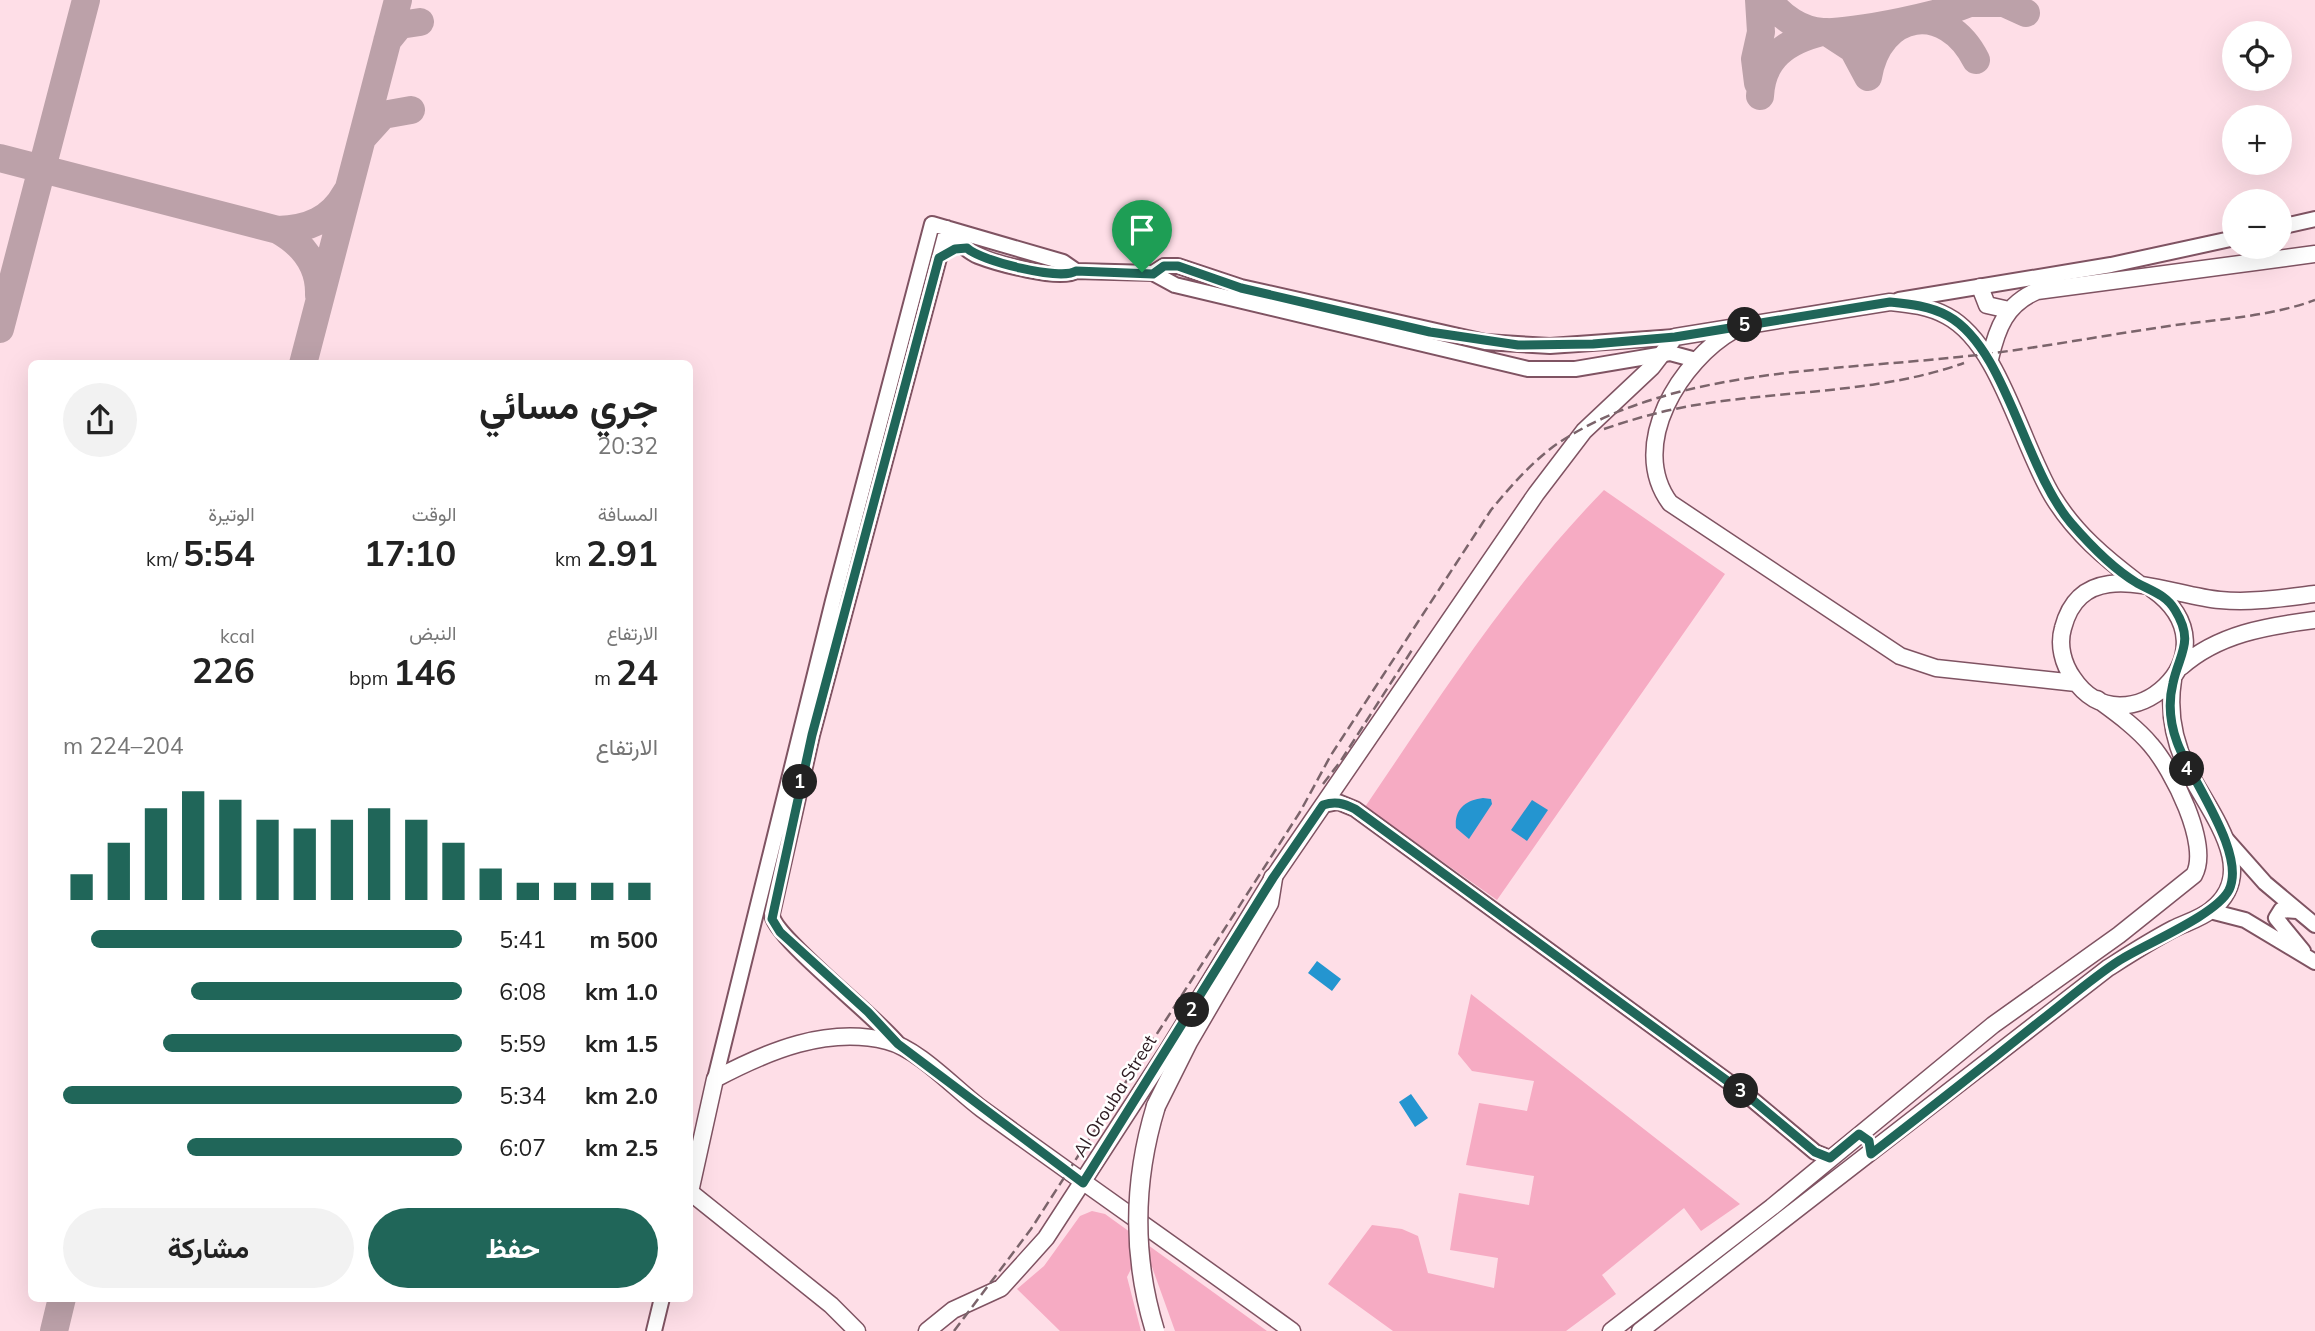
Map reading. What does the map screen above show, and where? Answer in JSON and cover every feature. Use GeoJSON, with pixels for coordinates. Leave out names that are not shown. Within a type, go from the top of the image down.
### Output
{"type":"FeatureCollection","features":[{"type":"Feature","properties":{"kind":"main road"},"geometry":{"type":"LineString","coordinates":[[1990,359],[2003,319],[2009,310],[2037,291],[2315,254]]}},
{"type":"Feature","properties":{"kind":"main road"},"geometry":{"type":"LineString","coordinates":[[1980,287],[1987,305],[2009,310]]}},
{"type":"Feature","properties":{"kind":"main road"},"geometry":{"type":"LineString","coordinates":[[1640,1331],[2108,968],[2154,939],[2210,911],[2229,891],[2234,869],[2225,837],[2186,767],[2176,739],[2170,708],[2185,644],[2181,622],[2174,608],[2082,535],[2053,496],[2029,451],[1990,359],[1972,335],[1945,315],[1924,307],[1890,302],[1675,337]]}},
{"type":"Feature","properties":{"kind":"main road"},"geometry":{"type":"LineString","coordinates":[[1742,326],[1716,340],[1696,360],[1673,394],[1654,453],[1657,482],[1670,503],[1873,641],[1914,663],[2076,683]]}},
{"type":"Feature","properties":{"kind":"main road","name":"Al Orouba Street"},"geometry":{"type":"LineString","coordinates":[[927,1331],[953,1310],[980,1300],[1012,1279],[1046,1238],[1273,878],[1536,494],[1584,431],[1662,354],[1675,337]]}},
{"type":"Feature","properties":{"kind":"main road"},"geometry":{"type":"LineString","coordinates":[[1611,1331],[1993,1025],[2181,888],[2198,868],[2198,841],[2164,763],[2133,727],[2076,683],[2065,665],[2061,644],[2062,630],[2070,611],[2084,594],[2110,582],[2209,599],[2241,601],[2315,594]]}},
{"type":"Feature","properties":{"kind":"main road"},"geometry":{"type":"LineString","coordinates":[[2097,699],[2130,705],[2154,696],[2202,650],[2226,639],[2315,620]]}},
{"type":"Feature","properties":{"kind":"main road"},"geometry":{"type":"LineString","coordinates":[[1155,1331],[1142,1279],[1137,1221],[1142,1163],[1156,1106],[1188,1042],[1269,903],[1275,887],[1273,878]]}},
{"type":"Feature","properties":{"kind":"main road"},"geometry":{"type":"LineString","coordinates":[[693,1179],[715,1079],[756,1058],[811,1040],[856,1037],[898,1044],[1083,1183],[1292,1331]]}},
{"type":"Feature","properties":{"kind":"main road"},"geometry":{"type":"LineString","coordinates":[[1886,1111],[1890,1123],[1901,1131]]}},
{"type":"Feature","properties":{"kind":"main road"},"geometry":{"type":"LineString","coordinates":[[1859,1134],[1869,1141],[1871,1154]]}},
{"type":"Feature","properties":{"kind":"main road"},"geometry":{"type":"LineString","coordinates":[[693,1195],[831,1305],[857,1331]]}},
{"type":"Feature","properties":{"kind":"street"},"geometry":{"type":"LineString","coordinates":[[2292,224],[2315,219]]}},
{"type":"Feature","properties":{"kind":"street"},"geometry":{"type":"LineString","coordinates":[[715,1079],[755,921],[775,862],[930,232],[946,232],[1063,262],[1076,271]]}},
{"type":"Feature","properties":{"kind":"street"},"geometry":{"type":"LineString","coordinates":[[946,232],[977,256],[1023,268],[1064,276],[1076,271],[1153,274],[1175,285],[1528,369],[1576,369],[1662,354],[1677,354],[1696,360]]}},
{"type":"Feature","properties":{"kind":"street"},"geometry":{"type":"LineString","coordinates":[[865,504],[946,232]]}},
{"type":"Feature","properties":{"kind":"street"},"geometry":{"type":"LineString","coordinates":[[1890,302],[2111,265],[2222,240]]}},
{"type":"Feature","properties":{"kind":"street"},"geometry":{"type":"LineString","coordinates":[[939,258],[955,249],[967,248]]}},
{"type":"Feature","properties":{"kind":"street"},"geometry":{"type":"LineString","coordinates":[[1153,274],[1164,266],[1178,266],[1241,288],[1485,342],[1550,346],[1675,337]]}},
{"type":"Feature","properties":{"kind":"street"},"geometry":{"type":"LineString","coordinates":[[1323,805],[1338,802],[1355,809],[1748,1096],[1815,1152],[1830,1158]]}},
{"type":"Feature","properties":{"kind":"street"},"geometry":{"type":"LineString","coordinates":[[2225,837],[2265,883],[2315,925]]}},
{"type":"Feature","properties":{"kind":"street"},"geometry":{"type":"LineString","coordinates":[[775,862],[772,919],[780,932],[868,1012],[898,1044]]}},
{"type":"Feature","properties":{"kind":"street"},"geometry":{"type":"LineString","coordinates":[[2297,911],[2281,910],[2276,918],[2311,960]]}},
{"type":"Feature","properties":{"kind":"street"},"geometry":{"type":"LineString","coordinates":[[2210,911],[2245,920],[2311,960]]}},
{"type":"Feature","properties":{"kind":"street"},"geometry":{"type":"LineString","coordinates":[[755,921],[772,919]]}},
{"type":"Feature","properties":{"kind":"street"},"geometry":{"type":"LineString","coordinates":[[654,1331],[662,1302]]}},
{"type":"Feature","properties":{"kind":"shaded area"},"geometry":{"type":"Polygon","coordinates":[[[1604,490],[1725,574],[1497,900],[1365,807],[1507,603],[1570,526],[1604,490]]]}},
{"type":"Feature","properties":{"kind":"shaded area"},"geometry":{"type":"Polygon","coordinates":[[[1471,994],[1740,1204],[1701,1231],[1684,1208],[1602,1275],[1616,1294],[1566,1331],[1393,1331],[1328,1284],[1372,1225],[1402,1229],[1418,1236],[1428,1273],[1494,1288],[1498,1258],[1450,1250],[1459,1193],[1529,1205],[1534,1176],[1466,1165],[1479,1103],[1527,1111],[1534,1081],[1472,1071],[1458,1054],[1471,994]]]}},
{"type":"Feature","properties":{"kind":"shaded area"},"geometry":{"type":"Polygon","coordinates":[[[1092,1211],[1105,1214],[1267,1331],[1175,1331],[1152,1267],[1134,1263],[1127,1277],[1141,1331],[1060,1331],[1017,1289],[1044,1266],[1080,1216],[1092,1211]]]}},
{"type":"Feature","properties":{"kind":"water"},"geometry":{"type":"Polygon","coordinates":[[[1483,798],[1491,799],[1492,804],[1469,839],[1456,828],[1457,816],[1466,803],[1483,798]]]}},
{"type":"Feature","properties":{"kind":"water"},"geometry":{"type":"Polygon","coordinates":[[[1532,800],[1548,810],[1527,841],[1511,830],[1532,800]]]}},
{"type":"Feature","properties":{"kind":"water"},"geometry":{"type":"Polygon","coordinates":[[[1317,961],[1341,979],[1332,991],[1308,973],[1317,961]]]}},
{"type":"Feature","properties":{"kind":"water"},"geometry":{"type":"Polygon","coordinates":[[[1411,1094],[1428,1118],[1415,1127],[1399,1102],[1411,1094]]]}},
{"type":"Feature","properties":{"kind":"taxiway"},"geometry":{"type":"LineString","coordinates":[[0,329],[86,0]]}},
{"type":"Feature","properties":{"kind":"taxiway"},"geometry":{"type":"LineString","coordinates":[[304,360],[398,0]]}},
{"type":"Feature","properties":{"kind":"taxiway"},"geometry":{"type":"LineString","coordinates":[[1758,83],[1755,59],[1761,32],[1759,0]]}},
{"type":"Feature","properties":{"kind":"taxiway"},"geometry":{"type":"LineString","coordinates":[[1769,0],[1792,22],[1823,32],[1901,22],[1946,11],[1975,0]]}},
{"type":"Feature","properties":{"kind":"taxiway"},"geometry":{"type":"LineString","coordinates":[[1970,3],[2004,3],[2026,13]]}},
{"type":"Feature","properties":{"kind":"taxiway"},"geometry":{"type":"LineString","coordinates":[[1827,32],[1853,49],[1868,77],[1875,55],[1885,38],[1899,26],[1915,21],[1932,21],[1948,28],[1963,41],[1976,60]]}},
{"type":"Feature","properties":{"kind":"taxiway"},"geometry":{"type":"LineString","coordinates":[[387,41],[400,25],[420,22]]}},
{"type":"Feature","properties":{"kind":"taxiway"},"geometry":{"type":"LineString","coordinates":[[1760,96],[1765,71],[1778,53],[1797,40],[1822,32]]}},
{"type":"Feature","properties":{"kind":"taxiway"},"geometry":{"type":"LineString","coordinates":[[364,136],[383,115],[411,110]]}},
{"type":"Feature","properties":{"kind":"taxiway"},"geometry":{"type":"LineString","coordinates":[[0,158],[278,230],[299,228],[318,221],[333,210],[346,193]]}},
{"type":"Feature","properties":{"kind":"taxiway"},"geometry":{"type":"LineString","coordinates":[[278,230],[308,256],[317,274],[319,295]]}},
{"type":"Feature","properties":{"kind":"taxiway"},"geometry":{"type":"LineString","coordinates":[[54,1331],[61,1302]]}},
{"type":"Feature","properties":{"kind":"railway"},"geometry":{"type":"LineString","coordinates":[[954,1331],[1031,1229],[1300,812],[1331,755],[1491,510],[1521,476],[1554,446],[1598,421],[1646,402],[1749,378],[2011,351],[2261,314],[2315,300]]}},
{"type":"Feature","properties":{"kind":"railway"},"geometry":{"type":"LineString","coordinates":[[1604,429],[1690,406],[1900,380],[1964,363]]}},
{"type":"Feature","properties":{"kind":"railway"},"geometry":{"type":"LineString","coordinates":[[1323,784],[1412,650]]}},
{"type":"Feature","properties":{"kind":"route"},"geometry":{"type":"LineString","coordinates":[[967,248],[977,256],[994,261],[1060,275],[1069,275],[1076,271],[1095,274],[1142,272],[1153,274],[1164,266],[1178,266],[1241,288],[1430,332],[1518,345],[1593,344],[1675,337],[1890,302],[1935,310],[1955,320],[1972,335],[1990,359],[2024,441],[2066,517],[2099,553],[2116,567],[2138,583],[2165,597],[2181,622],[2185,652],[2173,680],[2170,700],[2172,723],[2186,767],[2225,837],[2234,869],[2229,891],[2210,911],[2154,939],[2108,968],[1871,1154],[1869,1141],[1859,1134],[1830,1158],[1819,1155],[1748,1096],[1355,809],[1338,802],[1330,803],[1323,805],[1273,878],[1083,1183],[898,1044],[868,1012],[780,932],[774,925],[772,914],[812,735],[939,258],[955,249],[967,248]]}}]}
